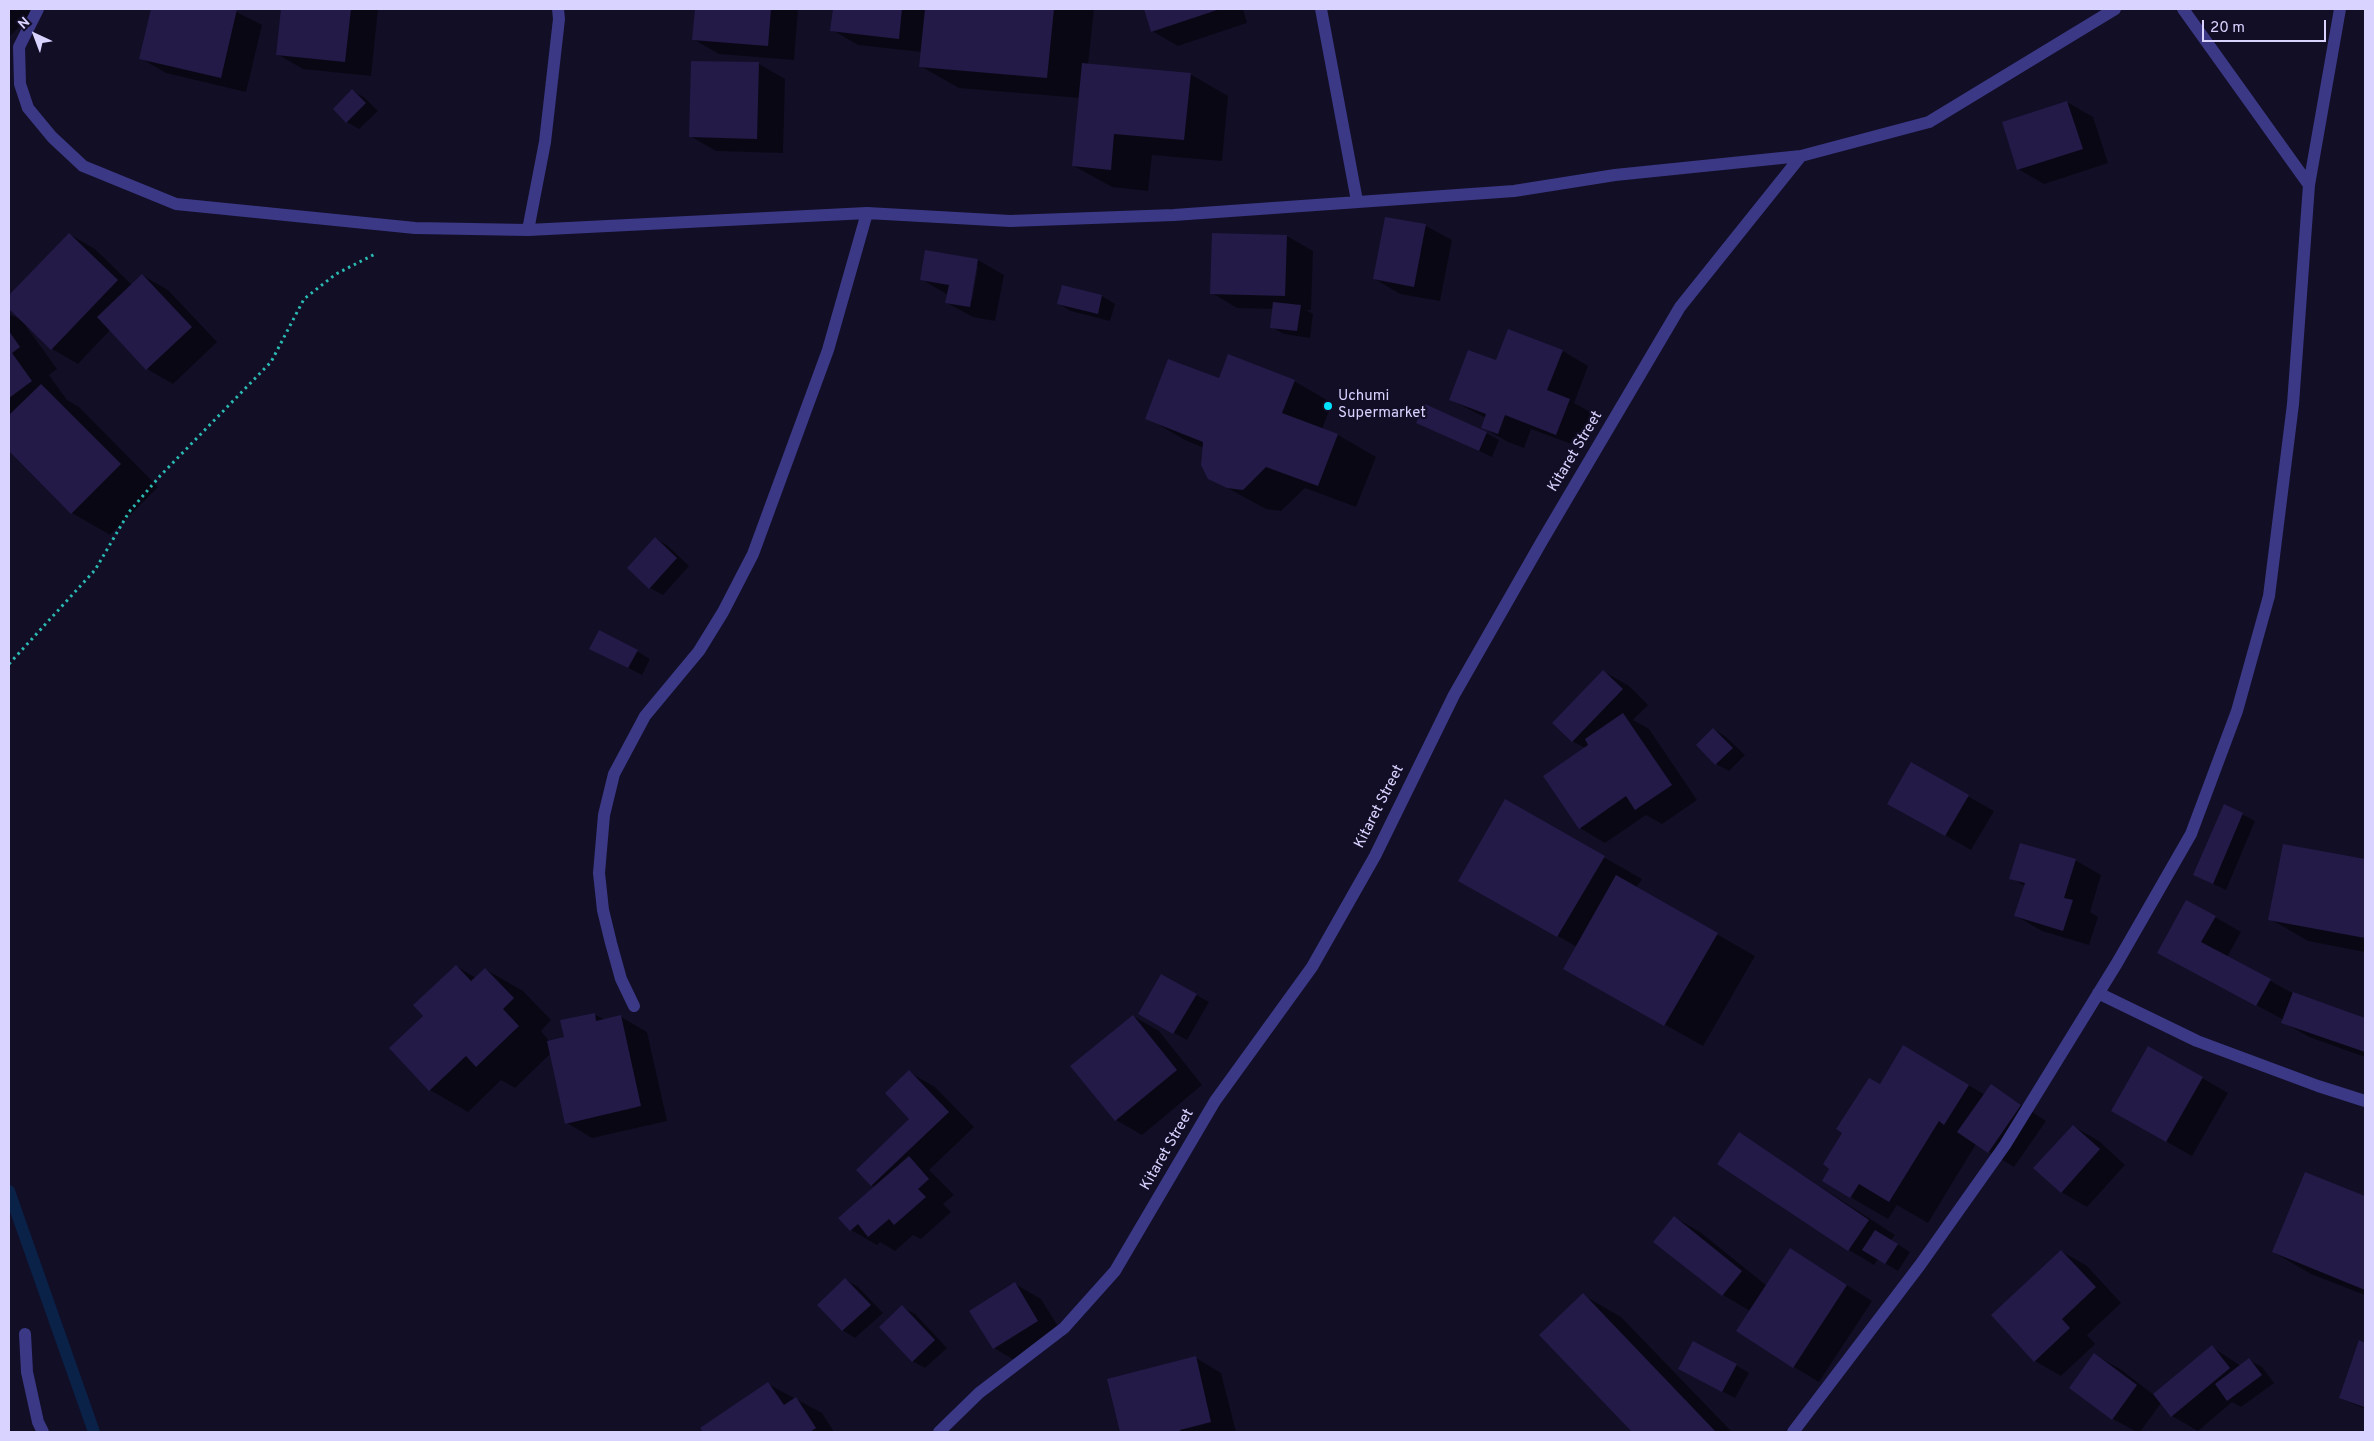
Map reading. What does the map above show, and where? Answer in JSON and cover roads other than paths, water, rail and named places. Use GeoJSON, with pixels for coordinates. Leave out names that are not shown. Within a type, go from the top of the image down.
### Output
{"type":"FeatureCollection","features":[{"type":"Feature","properties":{"kind":"street"},"geometry":{"type":"LineString","coordinates":[[38,9],[19,47],[20,84],[28,108],[52,137],[83,166],[176,204],[415,228],[528,230],[867,214],[1010,221],[1174,216],[1514,191],[1615,174],[1801,156],[1929,122],[2115,9]]}},
{"type":"Feature","properties":{"kind":"street"},"geometry":{"type":"LineString","coordinates":[[528,230],[545,142],[559,19],[558,9]]}},
{"type":"Feature","properties":{"kind":"street"},"geometry":{"type":"LineString","coordinates":[[1321,9],[1357,202]]}},
{"type":"Feature","properties":{"kind":"street"},"geometry":{"type":"LineString","coordinates":[[2183,9],[2310,185]]}},
{"type":"Feature","properties":{"kind":"street"},"geometry":{"type":"LineString","coordinates":[[1793,1432],[1920,1265],[2005,1145],[2098,993],[2191,834],[2237,711],[2269,596],[2293,404],[2310,185],[2340,9]]}},
{"type":"Feature","properties":{"kind":"street","name":"Kitaret Street"},"geometry":{"type":"LineString","coordinates":[[939,1432],[979,1393],[1064,1328],[1115,1271],[1215,1101],[1312,967],[1374,856],[1454,696],[1542,540],[1680,307],[1801,156]]}},
{"type":"Feature","properties":{"kind":"street"},"geometry":{"type":"LineString","coordinates":[[634,1006],[622,979],[611,943],[603,910],[599,873],[604,815],[614,774],[645,716],[698,651],[723,612],[753,554],[828,350],[867,214]]}},
{"type":"Feature","properties":{"kind":"street"},"geometry":{"type":"LineString","coordinates":[[2098,993],[2197,1041],[2318,1086],[2365,1101]]}},
{"type":"Feature","properties":{"kind":"street"},"geometry":{"type":"LineString","coordinates":[[25,1334],[27,1372],[38,1422],[43,1432]]}},
{"type":"Feature","properties":{"kind":"waterway"},"geometry":{"type":"LineString","coordinates":[[9,1191],[94,1432]]}},
{"type":"Feature","properties":{"kind":"place","name":"Uchumi Supermarket"},"geometry":{"type":"Point","coordinates":[1328,406]}}]}
